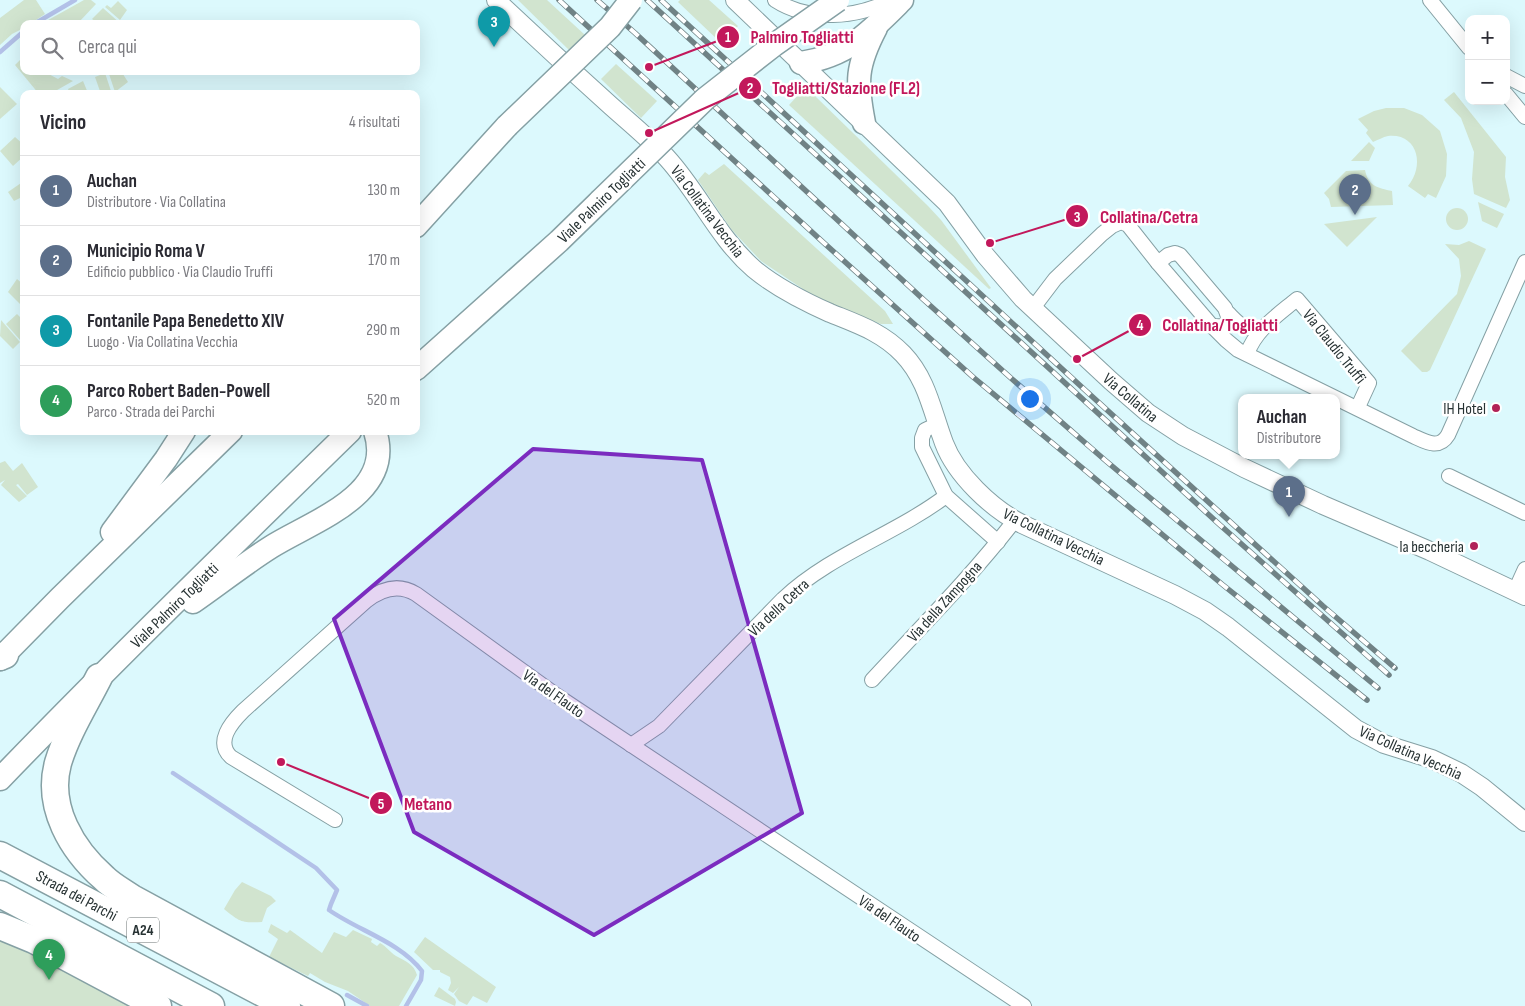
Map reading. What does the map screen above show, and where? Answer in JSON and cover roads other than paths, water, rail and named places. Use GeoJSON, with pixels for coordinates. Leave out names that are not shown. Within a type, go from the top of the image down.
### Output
{"type":"FeatureCollection","features":[{"type":"Feature","properties":{"kind":"highway"},"geometry":{"type":"LineString","coordinates":[[99,677],[63,748],[56,776],[59,812],[67,832],[79,852],[106,880],[132,898],[331,1006]]}},
{"type":"Feature","properties":{"kind":"highway","name":"Strada dei Parchi"},"geometry":{"type":"LineString","coordinates":[[0,855],[287,1006]]}},
{"type":"Feature","properties":{"kind":"highway","name":"A24"},"geometry":{"type":"LineString","coordinates":[[0,894],[211,1006]]}},
{"type":"Feature","properties":{"kind":"highway"},"geometry":{"type":"LineString","coordinates":[[0,926],[34,940],[158,1006]]}},
{"type":"Feature","properties":{"kind":"main road"},"geometry":{"type":"LineString","coordinates":[[420,222],[507,126],[610,27],[632,0]]}},
{"type":"Feature","properties":{"kind":"main road","name":"Viale Palmiro Togliatti"},"geometry":{"type":"LineString","coordinates":[[420,365],[544,254],[690,112],[720,86],[838,0]]}},
{"type":"Feature","properties":{"kind":"main road"},"geometry":{"type":"LineString","coordinates":[[802,63],[836,54],[852,45],[879,24],[902,0]]}},
{"type":"Feature","properties":{"kind":"main road"},"geometry":{"type":"LineString","coordinates":[[864,124],[858,94],[859,76],[864,55],[879,24]]}},
{"type":"Feature","properties":{"kind":"main road"},"geometry":{"type":"LineString","coordinates":[[60,598],[121,520],[181,435]]}},
{"type":"Feature","properties":{"kind":"main road"},"geometry":{"type":"LineString","coordinates":[[2,657],[227,435]]}},
{"type":"Feature","properties":{"kind":"main road","name":"Viale Palmiro Togliatti"},"geometry":{"type":"LineString","coordinates":[[0,779],[99,677],[141,638],[346,435]]}},
{"type":"Feature","properties":{"kind":"main road"},"geometry":{"type":"LineString","coordinates":[[141,638],[266,550],[334,512],[353,499],[363,489],[378,461],[376,435]]}},
{"type":"Feature","properties":{"kind":"street","name":"Via Collatina Vecchia"},"geometry":{"type":"LineString","coordinates":[[496,0],[663,154],[687,183],[720,231],[753,268],[797,297],[877,333],[902,352],[923,382],[949,455],[963,474],[989,502],[1015,520],[1194,604],[1228,627],[1356,729],[1384,744],[1432,759],[1456,770],[1482,787],[1525,822]]}},
{"type":"Feature","properties":{"kind":"street","name":"Via Collatina"},"geometry":{"type":"LineString","coordinates":[[734,0],[947,203],[994,267],[1033,308],[1136,403],[1158,420],[1183,436],[1244,468],[1323,505],[1430,551],[1520,594]]}},
{"type":"Feature","properties":{"kind":"street"},"geometry":{"type":"LineString","coordinates":[[775,0],[792,8],[828,15],[858,12],[879,6],[891,0]]}},
{"type":"Feature","properties":{"kind":"street"},"geometry":{"type":"LineString","coordinates":[[1430,0],[1465,43]]}},
{"type":"Feature","properties":{"kind":"street"},"geometry":{"type":"LineString","coordinates":[[1510,78],[1525,86]]}},
{"type":"Feature","properties":{"kind":"street","name":"Via Claudio Truffi"},"geometry":{"type":"LineString","coordinates":[[1033,308],[1055,279],[1102,234],[1121,222],[1128,225],[1158,263],[1230,345],[1331,394]]}},
{"type":"Feature","properties":{"kind":"street"},"geometry":{"type":"LineString","coordinates":[[1158,263],[1168,255],[1175,253],[1180,256],[1228,313],[1244,328],[1262,328]]}},
{"type":"Feature","properties":{"kind":"street","name":"Via Claudio Truffi"},"geometry":{"type":"LineString","coordinates":[[1340,398],[1429,443],[1440,444],[1448,435],[1525,262]]}},
{"type":"Feature","properties":{"kind":"street","name":"Via Claudio Truffi"},"geometry":{"type":"LineString","coordinates":[[1247,354],[1254,338],[1262,328],[1297,299],[1369,383],[1358,407]]}},
{"type":"Feature","properties":{"kind":"street"},"geometry":{"type":"LineString","coordinates":[[1212,326],[1221,327],[1225,325],[1228,322],[1228,313]]}},
{"type":"Feature","properties":{"kind":"street"},"geometry":{"type":"LineString","coordinates":[[938,424],[925,430],[921,442],[946,496],[998,542]]}},
{"type":"Feature","properties":{"kind":"street"},"geometry":{"type":"LineString","coordinates":[[1449,476],[1525,513]]}},
{"type":"Feature","properties":{"kind":"street","name":"Via della Cetra"},"geometry":{"type":"LineString","coordinates":[[631,745],[659,726],[800,584],[834,561],[920,515],[946,496]]}},
{"type":"Feature","properties":{"kind":"street","name":"Via della Zampogna"},"geometry":{"type":"LineString","coordinates":[[872,680],[998,542],[1015,520]]}},
{"type":"Feature","properties":{"kind":"street"},"geometry":{"type":"LineString","coordinates":[[1520,594],[1525,569]]}},
{"type":"Feature","properties":{"kind":"street","name":"Via del Flauto"},"geometry":{"type":"LineString","coordinates":[[334,820],[231,757],[225,749],[224,738],[230,726],[243,711],[366,601],[387,589],[397,588],[416,594],[532,678],[1024,1006]]}},
{"type":"Feature","properties":{"kind":"waterway"},"geometry":{"type":"LineString","coordinates":[[41,20],[75,0]]}},
{"type":"Feature","properties":{"kind":"waterway"},"geometry":{"type":"LineString","coordinates":[[0,52],[20,34]]}},
{"type":"Feature","properties":{"kind":"waterway"},"geometry":{"type":"LineString","coordinates":[[173,773],[316,868],[337,890],[329,910],[391,944],[413,961],[422,971],[421,980],[406,1006]]}},
{"type":"Feature","properties":{"kind":"waterway"},"geometry":{"type":"LineString","coordinates":[[347,995],[367,1006]]}},
{"type":"Feature","properties":{"kind":"railway"},"geometry":{"type":"LineString","coordinates":[[559,0],[973,377],[1223,585],[1367,700]]}},
{"type":"Feature","properties":{"kind":"railway"},"geometry":{"type":"LineString","coordinates":[[597,0],[1012,379],[1106,461],[1378,688]]}},
{"type":"Feature","properties":{"kind":"railway"},"geometry":{"type":"LineString","coordinates":[[647,0],[1220,525],[1389,675]]}},
{"type":"Feature","properties":{"kind":"railway"},"geometry":{"type":"LineString","coordinates":[[661,0],[1085,390],[1323,606],[1395,668]]}},
{"type":"Feature","properties":{"kind":"place","name":"Fontanile Papa Benedetto XIV"},"geometry":{"type":"Point","coordinates":[494,47]}},
{"type":"Feature","properties":{"kind":"place","name":"Palmiro Togliatti"},"geometry":{"type":"Point","coordinates":[649,67]}},
{"type":"Feature","properties":{"kind":"place","name":"Togliatti/Stazione (FL2)"},"geometry":{"type":"Point","coordinates":[649,133]}},
{"type":"Feature","properties":{"kind":"place","name":"Municipio Roma V"},"geometry":{"type":"Point","coordinates":[1355,215]}},
{"type":"Feature","properties":{"kind":"place","name":"Collatina/Cetra"},"geometry":{"type":"Point","coordinates":[990,243]}},
{"type":"Feature","properties":{"kind":"place","name":"Collatina/Togliatti"},"geometry":{"type":"Point","coordinates":[1077,359]}},
{"type":"Feature","properties":{"kind":"place","name":"IH Hotel"},"geometry":{"type":"Point","coordinates":[1496,408]}},
{"type":"Feature","properties":{"kind":"place","name":"Auchan"},"geometry":{"type":"Point","coordinates":[1289,517]}},
{"type":"Feature","properties":{"kind":"place","name":"la beccheria"},"geometry":{"type":"Point","coordinates":[1474,546]}},
{"type":"Feature","properties":{"kind":"place","name":"Metano"},"geometry":{"type":"Point","coordinates":[281,762]}},
{"type":"Feature","properties":{"kind":"place","name":"Parco Robert Baden-Powell"},"geometry":{"type":"Point","coordinates":[49,980]}}]}
